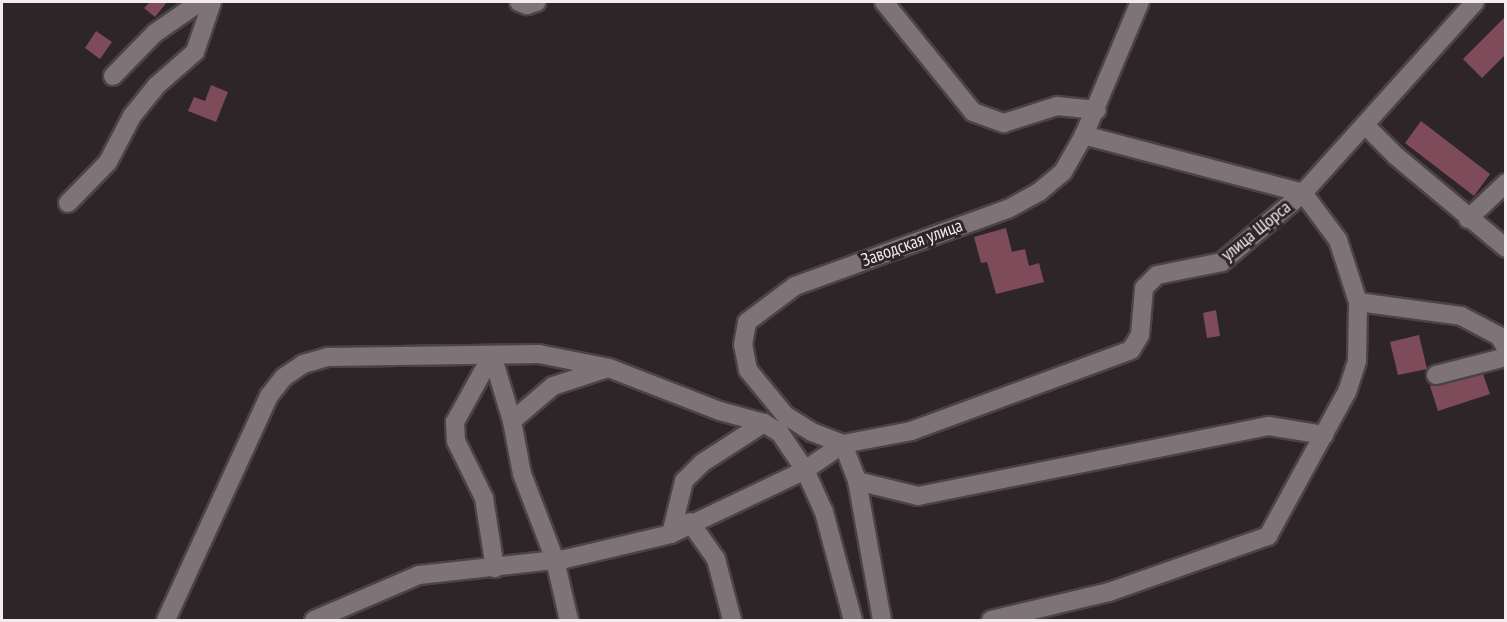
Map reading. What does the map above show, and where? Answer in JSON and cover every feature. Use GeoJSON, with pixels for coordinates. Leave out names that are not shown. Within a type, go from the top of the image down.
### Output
{"type":"FeatureCollection","features":[{"type":"Feature","properties":{"kind":"street"},"geometry":{"type":"LineString","coordinates":[[113,76],[155,33],[200,2]]}},
{"type":"Feature","properties":{"kind":"street"},"geometry":{"type":"LineString","coordinates":[[68,203],[108,162],[132,116],[156,86],[195,52],[212,2]]}},
{"type":"Feature","properties":{"kind":"street"},"geometry":{"type":"LineString","coordinates":[[519,2],[527,5],[537,2]]}},
{"type":"Feature","properties":{"kind":"street"},"geometry":{"type":"LineString","coordinates":[[884,2],[973,112],[1004,123],[1057,106],[1097,110]]}},
{"type":"Feature","properties":{"kind":"street","name":"Заводская улица"},"geometry":{"type":"LineString","coordinates":[[843,444],[812,432],[785,415],[748,370],[743,345],[747,322],[795,286],[1008,209],[1039,192],[1063,172],[1084,135],[1097,110],[1140,2]]}},
{"type":"Feature","properties":{"kind":"street","name":"улица Щорса"},"geometry":{"type":"LineString","coordinates":[[843,444],[911,431],[1131,350],[1140,335],[1144,288],[1157,275],[1222,262],[1303,193],[1365,125],[1429,48],[1475,2]]}},
{"type":"Feature","properties":{"kind":"street"},"geometry":{"type":"LineString","coordinates":[[1365,125],[1468,219],[1506,248]]}},
{"type":"Feature","properties":{"kind":"street"},"geometry":{"type":"LineString","coordinates":[[991,621],[1109,592],[1268,537],[1347,392],[1357,362],[1358,302],[1338,240],[1303,193],[1084,135]]}},
{"type":"Feature","properties":{"kind":"street"},"geometry":{"type":"LineString","coordinates":[[1468,219],[1506,183]]}},
{"type":"Feature","properties":{"kind":"street"},"geometry":{"type":"LineString","coordinates":[[1358,302],[1461,316],[1499,336],[1506,348]]}},
{"type":"Feature","properties":{"kind":"street"},"geometry":{"type":"LineString","coordinates":[[166,621],[269,396],[284,377],[303,364],[328,357],[538,354],[609,368],[720,411],[764,423],[780,433],[805,470],[824,512],[853,621]]}},
{"type":"Feature","properties":{"kind":"street"},"geometry":{"type":"LineString","coordinates":[[492,355],[512,421],[522,474],[555,560],[569,621]]}},
{"type":"Feature","properties":{"kind":"street"},"geometry":{"type":"LineString","coordinates":[[492,355],[455,422],[456,441],[484,498],[495,568]]}},
{"type":"Feature","properties":{"kind":"street"},"geometry":{"type":"LineString","coordinates":[[1436,375],[1506,357]]}},
{"type":"Feature","properties":{"kind":"street"},"geometry":{"type":"LineString","coordinates":[[512,421],[553,386],[609,368]]}},
{"type":"Feature","properties":{"kind":"street"},"geometry":{"type":"LineString","coordinates":[[671,534],[684,481],[702,464],[764,423]]}},
{"type":"Feature","properties":{"kind":"street"},"geometry":{"type":"LineString","coordinates":[[857,481],[918,496],[1269,426],[1324,435]]}},
{"type":"Feature","properties":{"kind":"street"},"geometry":{"type":"LineString","coordinates":[[314,621],[419,575],[555,560],[671,534],[690,522],[805,470],[843,444],[857,481],[882,621]]}},
{"type":"Feature","properties":{"kind":"street"},"geometry":{"type":"LineString","coordinates":[[690,522],[716,559],[732,621]]}},
{"type":"Feature","properties":{"kind":"building"},"geometry":{"type":"Polygon","coordinates":[[[150,2],[167,2],[155,17],[144,8],[150,2]]]}},
{"type":"Feature","properties":{"kind":"building"},"geometry":{"type":"Polygon","coordinates":[[[1506,16],[1506,54],[1482,78],[1463,59],[1506,16]]]}},
{"type":"Feature","properties":{"kind":"building"},"geometry":{"type":"Polygon","coordinates":[[[96,31],[112,42],[100,59],[85,48],[96,31]]]}},
{"type":"Feature","properties":{"kind":"building"},"geometry":{"type":"Polygon","coordinates":[[[211,85],[228,92],[216,122],[188,111],[194,97],[205,101],[211,85]]]}},
{"type":"Feature","properties":{"kind":"building"},"geometry":{"type":"Polygon","coordinates":[[[1421,121],[1490,174],[1474,196],[1405,143],[1421,121]]]}},
{"type":"Feature","properties":{"kind":"building"},"geometry":{"type":"Polygon","coordinates":[[[1006,228],[1012,252],[1025,249],[1029,266],[1039,263],[1044,282],[996,294],[987,262],[981,263],[974,237],[1006,228]]]}},
{"type":"Feature","properties":{"kind":"building"},"geometry":{"type":"Polygon","coordinates":[[[1216,310],[1220,336],[1207,338],[1203,313],[1216,310]]]}},
{"type":"Feature","properties":{"kind":"building"},"geometry":{"type":"Polygon","coordinates":[[[1419,335],[1427,369],[1398,375],[1390,342],[1419,335]]]}},
{"type":"Feature","properties":{"kind":"building"},"geometry":{"type":"Polygon","coordinates":[[[1483,374],[1490,394],[1438,411],[1430,386],[1483,374]]]}}]}
